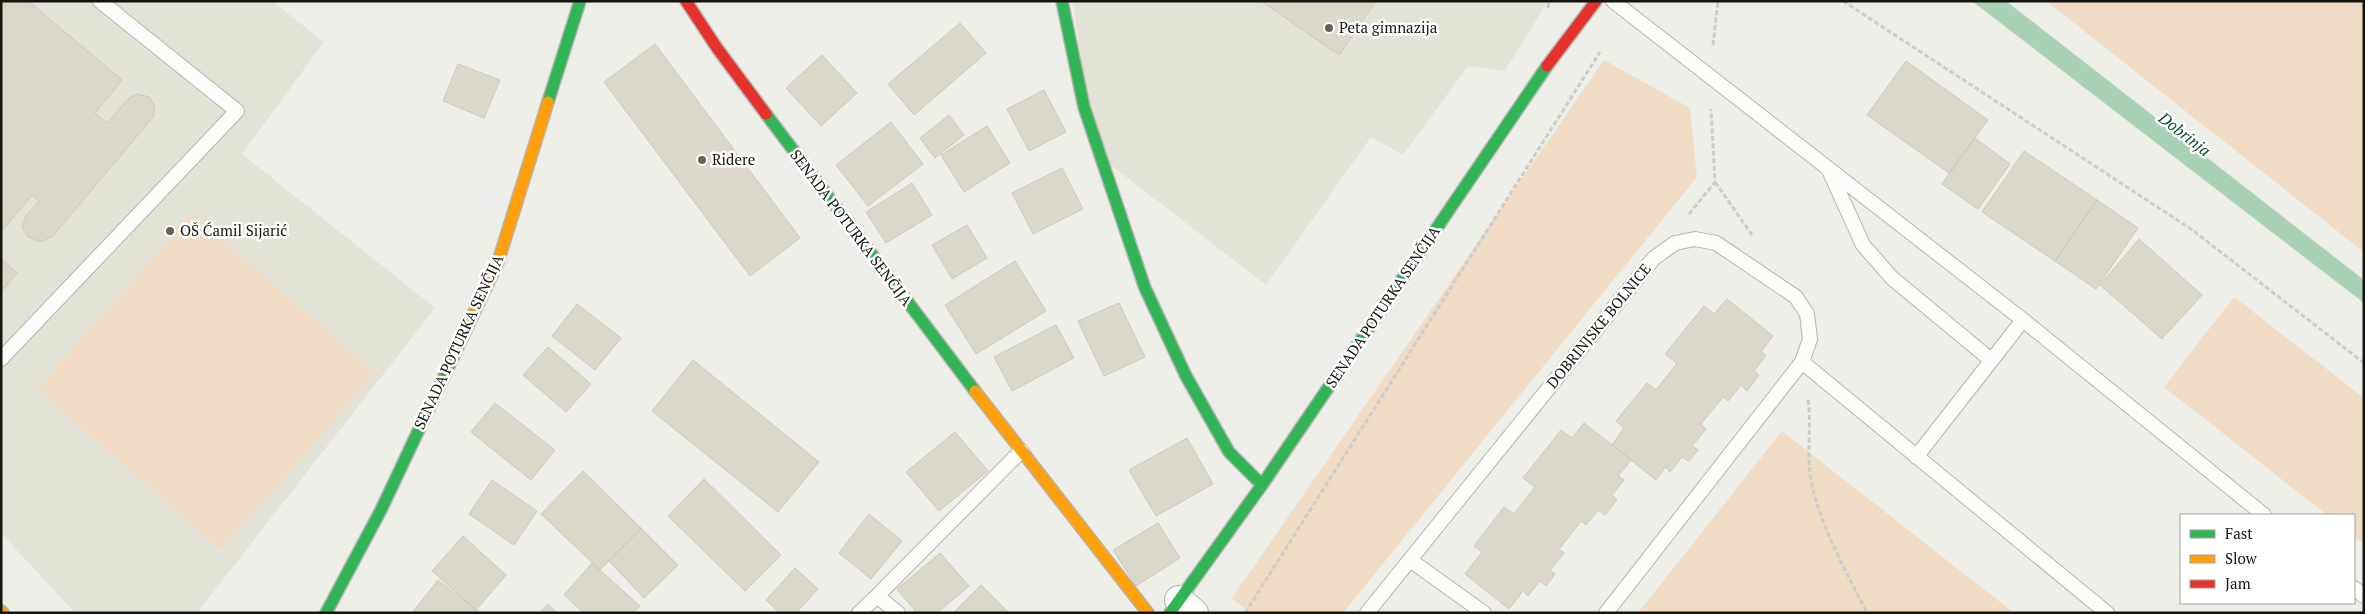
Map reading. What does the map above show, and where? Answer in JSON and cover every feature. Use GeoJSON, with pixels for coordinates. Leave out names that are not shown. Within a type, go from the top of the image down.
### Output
{"type":"FeatureCollection","features":[{"type":"Feature","properties":{"kind":"street","name":"SENADA POTURKA SENČIJA"},"geometry":{"type":"LineString","coordinates":[[326,613],[380,510],[498,262],[580,1]]}},
{"type":"Feature","properties":{"kind":"street","name":"SENADA POTURKA SENČIJA"},"geometry":{"type":"LineString","coordinates":[[686,1],[723,56],[1021,451],[1148,613]]}},
{"type":"Feature","properties":{"kind":"street"},"geometry":{"type":"LineString","coordinates":[[1062,1],[1084,107],[1145,288],[1186,376],[1229,452],[1262,485]]}},
{"type":"Feature","properties":{"kind":"street","name":"SENADA POTURKA SENČIJA"},"geometry":{"type":"LineString","coordinates":[[1181,610],[1262,485],[1549,62],[1596,1]]}},
{"type":"Feature","properties":{"kind":"lane"},"geometry":{"type":"LineString","coordinates":[[1,359],[237,111],[100,1]]}},
{"type":"Feature","properties":{"kind":"lane"},"geometry":{"type":"LineString","coordinates":[[1614,1],[2023,320],[2263,514]]}},
{"type":"Feature","properties":{"kind":"lane"},"geometry":{"type":"LineString","coordinates":[[1828,167],[1863,245],[1892,278],[1992,360]]}},
{"type":"Feature","properties":{"kind":"lane","name":"DOBRINJSKE BOLNICE"},"geometry":{"type":"LineString","coordinates":[[1367,613],[1653,259],[1675,243],[1695,239],[1716,243],[1796,297],[1807,314],[1810,339],[1802,362],[1606,613]]}},
{"type":"Feature","properties":{"kind":"lane"},"geometry":{"type":"LineString","coordinates":[[1916,457],[2023,320]]}},
{"type":"Feature","properties":{"kind":"lane"},"geometry":{"type":"LineString","coordinates":[[1802,362],[2107,613]]}},
{"type":"Feature","properties":{"kind":"lane"},"geometry":{"type":"LineString","coordinates":[[859,613],[1021,451]]}},
{"type":"Feature","properties":{"kind":"lane"},"geometry":{"type":"LineString","coordinates":[[1410,560],[1484,613]]}},
{"type":"Feature","properties":{"kind":"lane"},"geometry":{"type":"LineString","coordinates":[[877,596],[898,613]]}},
{"type":"Feature","properties":{"kind":"path"},"geometry":{"type":"LineString","coordinates":[[1684,221],[1715,182],[1710,76],[1718,1]]}},
{"type":"Feature","properties":{"kind":"path"},"geometry":{"type":"LineString","coordinates":[[1842,1],[2191,229],[2364,363]]}},
{"type":"Feature","properties":{"kind":"path"},"geometry":{"type":"LineString","coordinates":[[1245,613],[1626,11]]}},
{"type":"Feature","properties":{"kind":"path"},"geometry":{"type":"LineString","coordinates":[[1802,362],[1810,417],[1810,479],[1829,537],[1868,613]]}},
{"type":"Feature","properties":{"kind":"shaded area","name":"OŠ Ćamil Sijarić"},"geometry":{"type":"Polygon","coordinates":[[[1,1],[272,1],[324,42],[242,154],[435,308],[197,613],[75,613],[1,533],[1,1]]]}},
{"type":"Feature","properties":{"kind":"shaded area"},"geometry":{"type":"Polygon","coordinates":[[[1073,1],[1548,1],[1505,71],[1468,66],[1403,155],[1371,137],[1266,285],[1094,152],[1073,1]]]}},
{"type":"Feature","properties":{"kind":"shaded area","name":"Dobrinja"},"geometry":{"type":"Polygon","coordinates":[[[1972,1],[2006,1],[2364,280],[2364,303],[1972,1]]]}},
{"type":"Feature","properties":{"kind":"shaded area"},"geometry":{"type":"Polygon","coordinates":[[[2046,1],[2364,1],[2364,252],[2046,1]]]}},
{"type":"Feature","properties":{"kind":"shaded area"},"geometry":{"type":"Polygon","coordinates":[[[1604,60],[1690,108],[1697,177],[1343,613],[1251,613],[1232,598],[1604,60]]]}},
{"type":"Feature","properties":{"kind":"shaded area"},"geometry":{"type":"Polygon","coordinates":[[[192,213],[376,373],[221,550],[37,389],[192,213]]]}},
{"type":"Feature","properties":{"kind":"shaded area"},"geometry":{"type":"Polygon","coordinates":[[[2234,297],[2364,398],[2364,544],[2355,537],[2355,514],[2326,514],[2164,387],[2234,297]]]}},
{"type":"Feature","properties":{"kind":"shaded area"},"geometry":{"type":"Polygon","coordinates":[[[1782,431],[2014,613],[1638,613],[1782,431]]]}},
{"type":"Feature","properties":{"kind":"building"},"geometry":{"type":"Polygon","coordinates":[[[1,1],[28,1],[122,80],[95,113],[107,123],[129,98],[138,94],[149,97],[155,107],[153,117],[52,237],[41,242],[28,237],[22,227],[26,216],[39,201],[32,195],[1,232],[1,1]]]}},
{"type":"Feature","properties":{"kind":"building","name":"Peta gimnazija"},"geometry":{"type":"Polygon","coordinates":[[[1261,1],[1376,1],[1339,55],[1261,1]]]}},
{"type":"Feature","properties":{"kind":"building"},"geometry":{"type":"Polygon","coordinates":[[[960,23],[986,53],[914,115],[888,84],[960,23]]]}},
{"type":"Feature","properties":{"kind":"building","name":"Ridere"},"geometry":{"type":"Polygon","coordinates":[[[655,44],[800,238],[750,276],[604,82],[655,44]]]}},
{"type":"Feature","properties":{"kind":"building"},"geometry":{"type":"Polygon","coordinates":[[[822,55],[857,93],[821,126],[786,88],[822,55]]]}},
{"type":"Feature","properties":{"kind":"building"},"geometry":{"type":"Polygon","coordinates":[[[1906,61],[1988,120],[1949,173],[1867,115],[1906,61]]]}},
{"type":"Feature","properties":{"kind":"building"},"geometry":{"type":"Polygon","coordinates":[[[458,64],[500,80],[484,118],[443,101],[458,64]]]}},
{"type":"Feature","properties":{"kind":"building"},"geometry":{"type":"Polygon","coordinates":[[[1044,90],[1066,132],[1029,151],[1007,109],[1044,90]]]}},
{"type":"Feature","properties":{"kind":"building"},"geometry":{"type":"Polygon","coordinates":[[[949,115],[964,135],[935,158],[920,138],[949,115]]]}},
{"type":"Feature","properties":{"kind":"building"},"geometry":{"type":"Polygon","coordinates":[[[891,122],[923,164],[868,206],[836,165],[891,122]]]}},
{"type":"Feature","properties":{"kind":"building"},"geometry":{"type":"Polygon","coordinates":[[[987,126],[1010,163],[964,192],[941,155],[987,126]]]}},
{"type":"Feature","properties":{"kind":"building"},"geometry":{"type":"Polygon","coordinates":[[[1975,138],[2010,164],[1978,209],[1942,184],[1975,138]]]}},
{"type":"Feature","properties":{"kind":"building"},"geometry":{"type":"Polygon","coordinates":[[[2024,151],[2097,200],[2055,261],[1982,212],[2024,151]]]}},
{"type":"Feature","properties":{"kind":"building"},"geometry":{"type":"Polygon","coordinates":[[[1062,168],[1083,209],[1033,234],[1012,193],[1062,168]]]}},
{"type":"Feature","properties":{"kind":"building"},"geometry":{"type":"Polygon","coordinates":[[[912,183],[932,215],[886,243],[866,212],[912,183]]]}},
{"type":"Feature","properties":{"kind":"building"},"geometry":{"type":"Polygon","coordinates":[[[2097,200],[2138,228],[2096,289],[2055,261],[2097,200]]]}},
{"type":"Feature","properties":{"kind":"building"},"geometry":{"type":"Polygon","coordinates":[[[967,225],[987,258],[952,279],[932,245],[967,225]]]}},
{"type":"Feature","properties":{"kind":"building"},"geometry":{"type":"Polygon","coordinates":[[[2139,239],[2202,295],[2162,339],[2100,285],[2139,239]]]}},
{"type":"Feature","properties":{"kind":"building"},"geometry":{"type":"Polygon","coordinates":[[[1,259],[17,273],[1,292],[1,259]]]}},
{"type":"Feature","properties":{"kind":"building"},"geometry":{"type":"Polygon","coordinates":[[[1015,261],[1046,311],[976,354],[945,305],[1015,261]]]}},
{"type":"Feature","properties":{"kind":"building"},"geometry":{"type":"Polygon","coordinates":[[[1727,299],[1773,336],[1761,352],[1766,355],[1754,371],[1759,375],[1747,391],[1741,385],[1728,401],[1723,397],[1701,424],[1706,429],[1692,446],[1698,450],[1689,461],[1682,457],[1670,472],[1665,467],[1656,480],[1612,445],[1624,428],[1616,421],[1647,383],[1656,390],[1677,363],[1665,354],[1704,306],[1714,314],[1727,299]]]}},
{"type":"Feature","properties":{"kind":"building"},"geometry":{"type":"Polygon","coordinates":[[[1119,303],[1145,357],[1104,376],[1078,321],[1119,303]]]}},
{"type":"Feature","properties":{"kind":"building"},"geometry":{"type":"Polygon","coordinates":[[[577,304],[621,338],[595,370],[552,336],[577,304]]]}},
{"type":"Feature","properties":{"kind":"building"},"geometry":{"type":"Polygon","coordinates":[[[1056,325],[1074,358],[1012,391],[994,357],[1056,325]]]}},
{"type":"Feature","properties":{"kind":"building"},"geometry":{"type":"Polygon","coordinates":[[[548,347],[591,384],[566,412],[523,375],[548,347]]]}},
{"type":"Feature","properties":{"kind":"building"},"geometry":{"type":"Polygon","coordinates":[[[693,360],[819,462],[778,512],[652,411],[693,360]]]}},
{"type":"Feature","properties":{"kind":"building"},"geometry":{"type":"Polygon","coordinates":[[[495,403],[555,450],[531,480],[471,432],[495,403]]]}},
{"type":"Feature","properties":{"kind":"building"},"geometry":{"type":"Polygon","coordinates":[[[1584,423],[1631,460],[1618,476],[1624,480],[1612,495],[1617,500],[1605,515],[1598,510],[1586,525],[1581,521],[1559,549],[1564,553],[1550,570],[1555,574],[1546,586],[1540,581],[1528,596],[1523,591],[1509,609],[1465,574],[1482,552],[1474,546],[1504,507],[1514,514],[1535,487],[1523,478],[1561,430],[1572,438],[1584,423]]]}},
{"type":"Feature","properties":{"kind":"building"},"geometry":{"type":"Polygon","coordinates":[[[955,432],[988,471],[939,511],[906,472],[955,432]]]}},
{"type":"Feature","properties":{"kind":"building"},"geometry":{"type":"Polygon","coordinates":[[[1187,438],[1213,484],[1156,516],[1129,470],[1187,438]]]}},
{"type":"Feature","properties":{"kind":"building"},"geometry":{"type":"Polygon","coordinates":[[[583,471],[641,528],[600,570],[541,514],[583,471]]]}},
{"type":"Feature","properties":{"kind":"building"},"geometry":{"type":"Polygon","coordinates":[[[704,479],[781,555],[745,591],[668,516],[704,479]]]}},
{"type":"Feature","properties":{"kind":"building"},"geometry":{"type":"Polygon","coordinates":[[[492,480],[537,511],[514,545],[469,514],[492,480]]]}},
{"type":"Feature","properties":{"kind":"building"},"geometry":{"type":"Polygon","coordinates":[[[869,514],[902,541],[871,579],[839,553],[869,514]]]}},
{"type":"Feature","properties":{"kind":"building"},"geometry":{"type":"Polygon","coordinates":[[[1158,523],[1180,558],[1136,586],[1113,550],[1158,523]]]}},
{"type":"Feature","properties":{"kind":"building"},"geometry":{"type":"Polygon","coordinates":[[[641,528],[678,565],[644,598],[609,561],[641,528]]]}},
{"type":"Feature","properties":{"kind":"building"},"geometry":{"type":"Polygon","coordinates":[[[463,536],[506,575],[476,610],[432,571],[463,536]]]}},
{"type":"Feature","properties":{"kind":"building"},"geometry":{"type":"Polygon","coordinates":[[[940,553],[969,586],[937,613],[917,613],[897,589],[940,553]]]}},
{"type":"Feature","properties":{"kind":"building"},"geometry":{"type":"Polygon","coordinates":[[[592,563],[640,606],[633,613],[584,613],[564,595],[592,563]]]}},
{"type":"Feature","properties":{"kind":"building"},"geometry":{"type":"Polygon","coordinates":[[[795,568],[818,589],[796,613],[780,613],[766,600],[795,568]]]}},
{"type":"Feature","properties":{"kind":"building"},"geometry":{"type":"Polygon","coordinates":[[[438,580],[480,613],[412,613],[438,580]]]}},
{"type":"Feature","properties":{"kind":"building"},"geometry":{"type":"Polygon","coordinates":[[[981,585],[1009,613],[953,613],[981,585]]]}},
{"type":"Feature","properties":{"kind":"building"},"geometry":{"type":"Polygon","coordinates":[[[548,604],[557,613],[540,613],[548,604]]]}},
{"type":"Feature","properties":{"kind":"traffic: fast"},"geometry":{"type":"LineString","coordinates":[[548,102],[580,1]]}},
{"type":"Feature","properties":{"kind":"traffic: fast"},"geometry":{"type":"LineString","coordinates":[[1062,1],[1084,107],[1145,288],[1186,376],[1229,452],[1262,485]]}},
{"type":"Feature","properties":{"kind":"traffic: fast"},"geometry":{"type":"LineString","coordinates":[[1170,613],[1262,485],[1547,66]]}},
{"type":"Feature","properties":{"kind":"traffic: fast"},"geometry":{"type":"LineString","coordinates":[[766,114],[975,391]]}},
{"type":"Feature","properties":{"kind":"traffic: fast"},"geometry":{"type":"LineString","coordinates":[[326,613],[381,510],[463,336]]}},
{"type":"Feature","properties":{"kind":"traffic: slow"},"geometry":{"type":"LineString","coordinates":[[463,336],[498,262],[548,102]]}},
{"type":"Feature","properties":{"kind":"traffic: slow"},"geometry":{"type":"LineString","coordinates":[[975,391],[1148,613]]}},
{"type":"Feature","properties":{"kind":"traffic: jam"},"geometry":{"type":"LineString","coordinates":[[686,1],[717,48],[766,114]]}},
{"type":"Feature","properties":{"kind":"traffic: jam"},"geometry":{"type":"LineString","coordinates":[[1547,66],[1596,1]]}},
{"type":"Feature","properties":{"kind":"place","name":"Peta gimnazija"},"geometry":{"type":"Point","coordinates":[1329,28]}},
{"type":"Feature","properties":{"kind":"place","name":"Ridere"},"geometry":{"type":"Point","coordinates":[702,160]}},
{"type":"Feature","properties":{"kind":"place","name":"OŠ Ćamil Sijarić"},"geometry":{"type":"Point","coordinates":[170,231]}}]}
